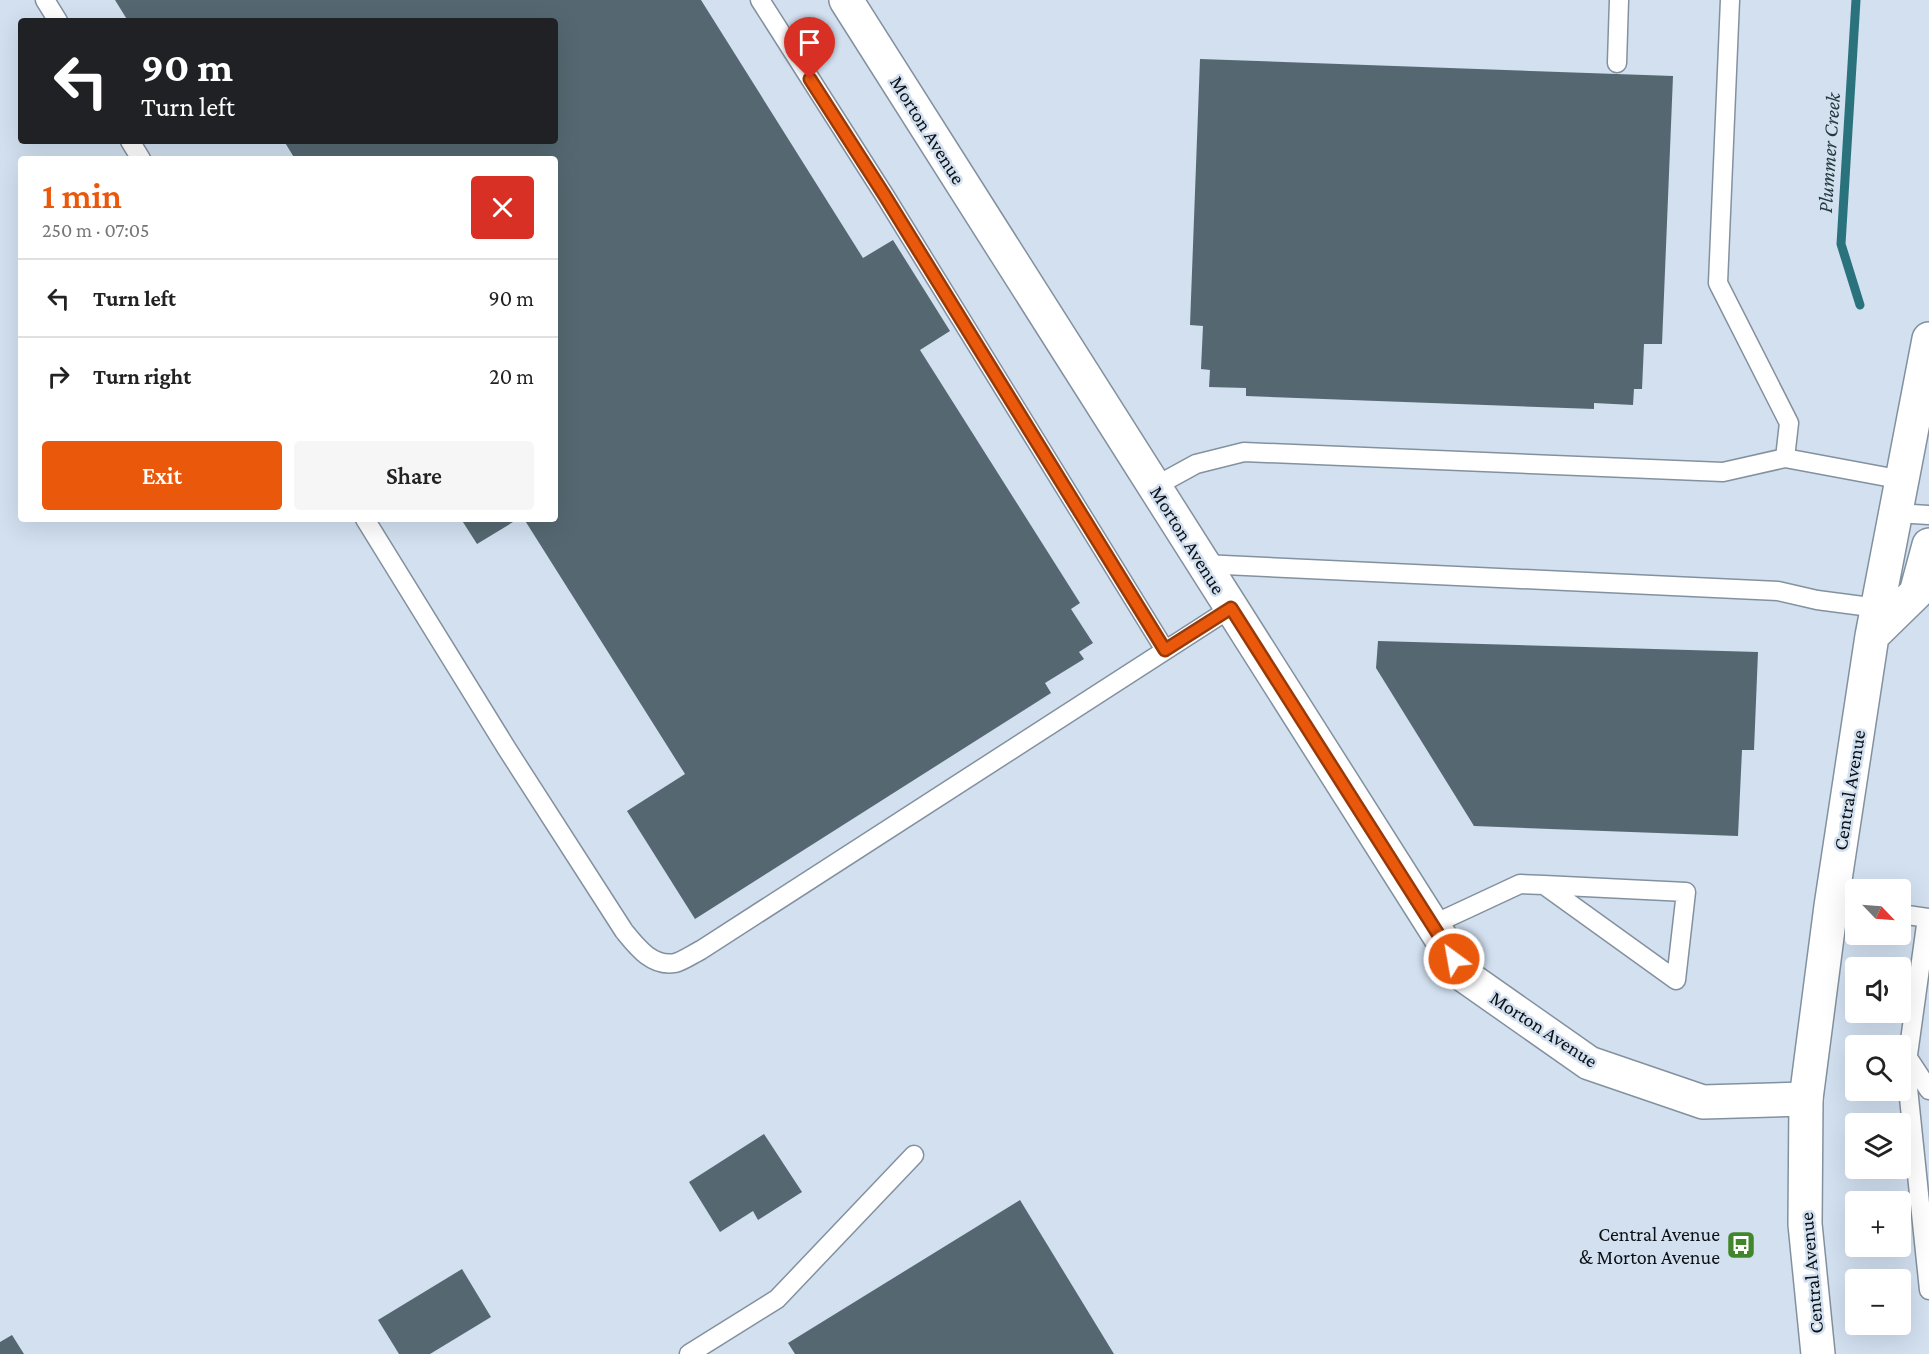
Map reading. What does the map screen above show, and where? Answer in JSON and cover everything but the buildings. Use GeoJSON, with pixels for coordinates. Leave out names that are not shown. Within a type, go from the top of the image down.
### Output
{"type":"FeatureCollection","features":[{"type":"Feature","properties":{"kind":"street","name":"Morton Avenue"},"geometry":{"type":"LineString","coordinates":[[846,0],[1464,976],[1588,1063],[1703,1102],[1806,1098]]}},
{"type":"Feature","properties":{"kind":"street","name":"Central Avenue"},"geometry":{"type":"LineString","coordinates":[[1818,1354],[1805,1224],[1806,1098],[1843,907],[1875,622],[1896,513],[1926,381],[1929,339]]}},
{"type":"Feature","properties":{"kind":"street"},"geometry":{"type":"LineString","coordinates":[[1875,622],[1916,593],[1929,545]]}},
{"type":"Feature","properties":{"kind":"lane"},"geometry":{"type":"LineString","coordinates":[[45,0],[56,18]]}},
{"type":"Feature","properties":{"kind":"lane"},"geometry":{"type":"LineString","coordinates":[[759,0],[885,196],[1165,650]]}},
{"type":"Feature","properties":{"kind":"lane"},"geometry":{"type":"LineString","coordinates":[[1617,63],[1619,0]]}},
{"type":"Feature","properties":{"kind":"lane"},"geometry":{"type":"LineString","coordinates":[[1730,0],[1718,283],[1789,423],[1785,458]]}},
{"type":"Feature","properties":{"kind":"lane"},"geometry":{"type":"LineString","coordinates":[[1154,487],[1196,464],[1244,452],[1723,472],[1785,458],[1903,480]]}},
{"type":"Feature","properties":{"kind":"lane"},"geometry":{"type":"LineString","coordinates":[[1896,513],[1929,515]]}},
{"type":"Feature","properties":{"kind":"lane"},"geometry":{"type":"LineString","coordinates":[[366,522],[618,922],[640,951],[655,961],[675,963],[701,950],[1231,608]]}},
{"type":"Feature","properties":{"kind":"lane"},"geometry":{"type":"LineString","coordinates":[[1203,564],[1778,591],[1817,600],[1875,622]]}},
{"type":"Feature","properties":{"kind":"lane"},"geometry":{"type":"LineString","coordinates":[[1432,925],[1520,884],[1544,885],[1686,892],[1676,980],[1544,885]]}},
{"type":"Feature","properties":{"kind":"lane"},"geometry":{"type":"LineString","coordinates":[[1911,916],[1928,918],[1911,1037]]}},
{"type":"Feature","properties":{"kind":"lane"},"geometry":{"type":"LineString","coordinates":[[1911,1063],[1929,1090]]}},
{"type":"Feature","properties":{"kind":"lane"},"geometry":{"type":"LineString","coordinates":[[1909,1101],[1929,1290]]}},
{"type":"Feature","properties":{"kind":"lane"},"geometry":{"type":"LineString","coordinates":[[689,1354],[777,1299],[914,1155]]}},
{"type":"Feature","properties":{"kind":"waterway","name":"Plummer Creek"},"geometry":{"type":"LineString","coordinates":[[1856,0],[1841,244],[1860,305]]}},
{"type":"Feature","properties":{"kind":"place","name":"Central Avenue & Morton Avenue"},"geometry":{"type":"Point","coordinates":[1741,1245]}},
{"type":"Feature","properties":{"kind":"route"},"geometry":{"type":"LineString","coordinates":[[810,79],[885,196],[1165,650],[1231,608],[1454,959]]}}]}
